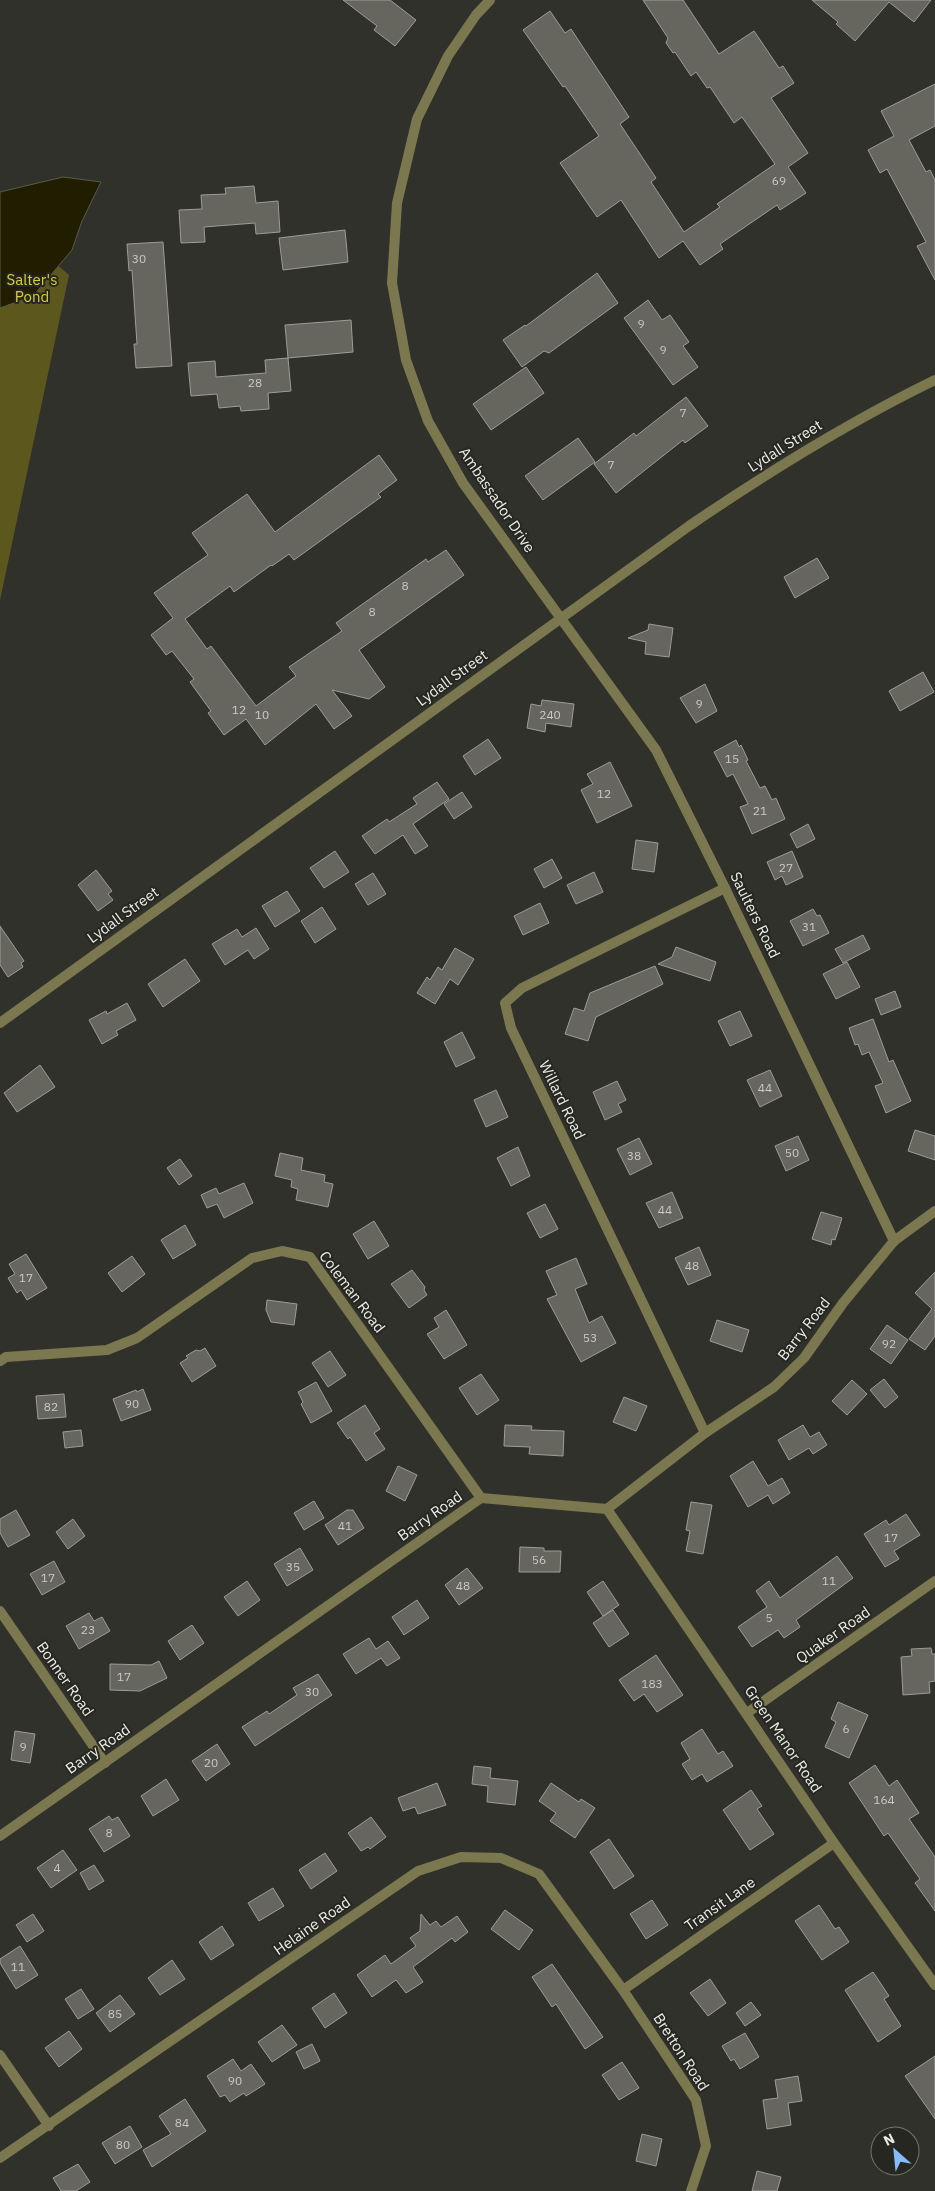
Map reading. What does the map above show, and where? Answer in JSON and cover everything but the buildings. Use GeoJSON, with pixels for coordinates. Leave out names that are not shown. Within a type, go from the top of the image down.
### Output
{"type":"FeatureCollection","features":[{"type":"Feature","properties":{"kind":"street","name":"Ambassador Drive"},"geometry":{"type":"LineString","coordinates":[[490,0],[476,15],[448,56],[417,119],[397,203],[392,283],[406,360],[428,421],[464,483],[561,618]]}},
{"type":"Feature","properties":{"kind":"street","name":"Lydall Street"},"geometry":{"type":"LineString","coordinates":[[0,1023],[688,526],[796,455],[857,420],[935,380]]}},
{"type":"Feature","properties":{"kind":"street","name":"Saulters Road"},"geometry":{"type":"LineString","coordinates":[[561,618],[656,750],[725,888],[894,1241]]}},
{"type":"Feature","properties":{"kind":"street","name":"Willard Road"},"geometry":{"type":"LineString","coordinates":[[705,1433],[511,1028],[505,1003],[522,988],[725,888]]}},
{"type":"Feature","properties":{"kind":"street","name":"Barry Road"},"geometry":{"type":"LineString","coordinates":[[0,1836],[481,1498],[607,1509],[705,1433],[774,1387],[804,1358],[843,1303],[894,1241],[935,1211]]}},
{"type":"Feature","properties":{"kind":"street","name":"Coleman Road"},"geometry":{"type":"LineString","coordinates":[[2,1355],[107,1350],[137,1338],[252,1258],[282,1251],[310,1257],[481,1498]]}},
{"type":"Feature","properties":{"kind":"street","name":"Green Manor Road"},"geometry":{"type":"LineString","coordinates":[[607,1509],[834,1842],[935,1985]]}},
{"type":"Feature","properties":{"kind":"street","name":"Quaker Road"},"geometry":{"type":"LineString","coordinates":[[747,1713],[935,1581]]}},
{"type":"Feature","properties":{"kind":"street","name":"Bonner Road"},"geometry":{"type":"LineString","coordinates":[[0,1611],[105,1763]]}},
{"type":"Feature","properties":{"kind":"street","name":"Transit Lane"},"geometry":{"type":"LineString","coordinates":[[623,1990],[834,1842]]}},
{"type":"Feature","properties":{"kind":"street","name":"Helaine Road"},"geometry":{"type":"LineString","coordinates":[[0,2158],[418,1871],[461,1857],[501,1858],[539,1874],[623,1990]]}},
{"type":"Feature","properties":{"kind":"street","name":"Bretton Road"},"geometry":{"type":"LineString","coordinates":[[623,1990],[696,2100],[706,2146],[691,2191]]}},
{"type":"Feature","properties":{"kind":"street"},"geometry":{"type":"LineString","coordinates":[[0,2055],[49,2126]]}},
{"type":"Feature","properties":{"kind":"green space","name":"Salter's Pond"},"geometry":{"type":"Polygon","coordinates":[[[0,216],[69,275],[0,600],[0,216]]]}},
{"type":"Feature","properties":{"kind":"shaded area","name":"Salter's Pond"},"geometry":{"type":"Polygon","coordinates":[[[63,177],[101,182],[82,221],[72,250],[33,296],[0,308],[0,192],[63,177]]]}}]}
